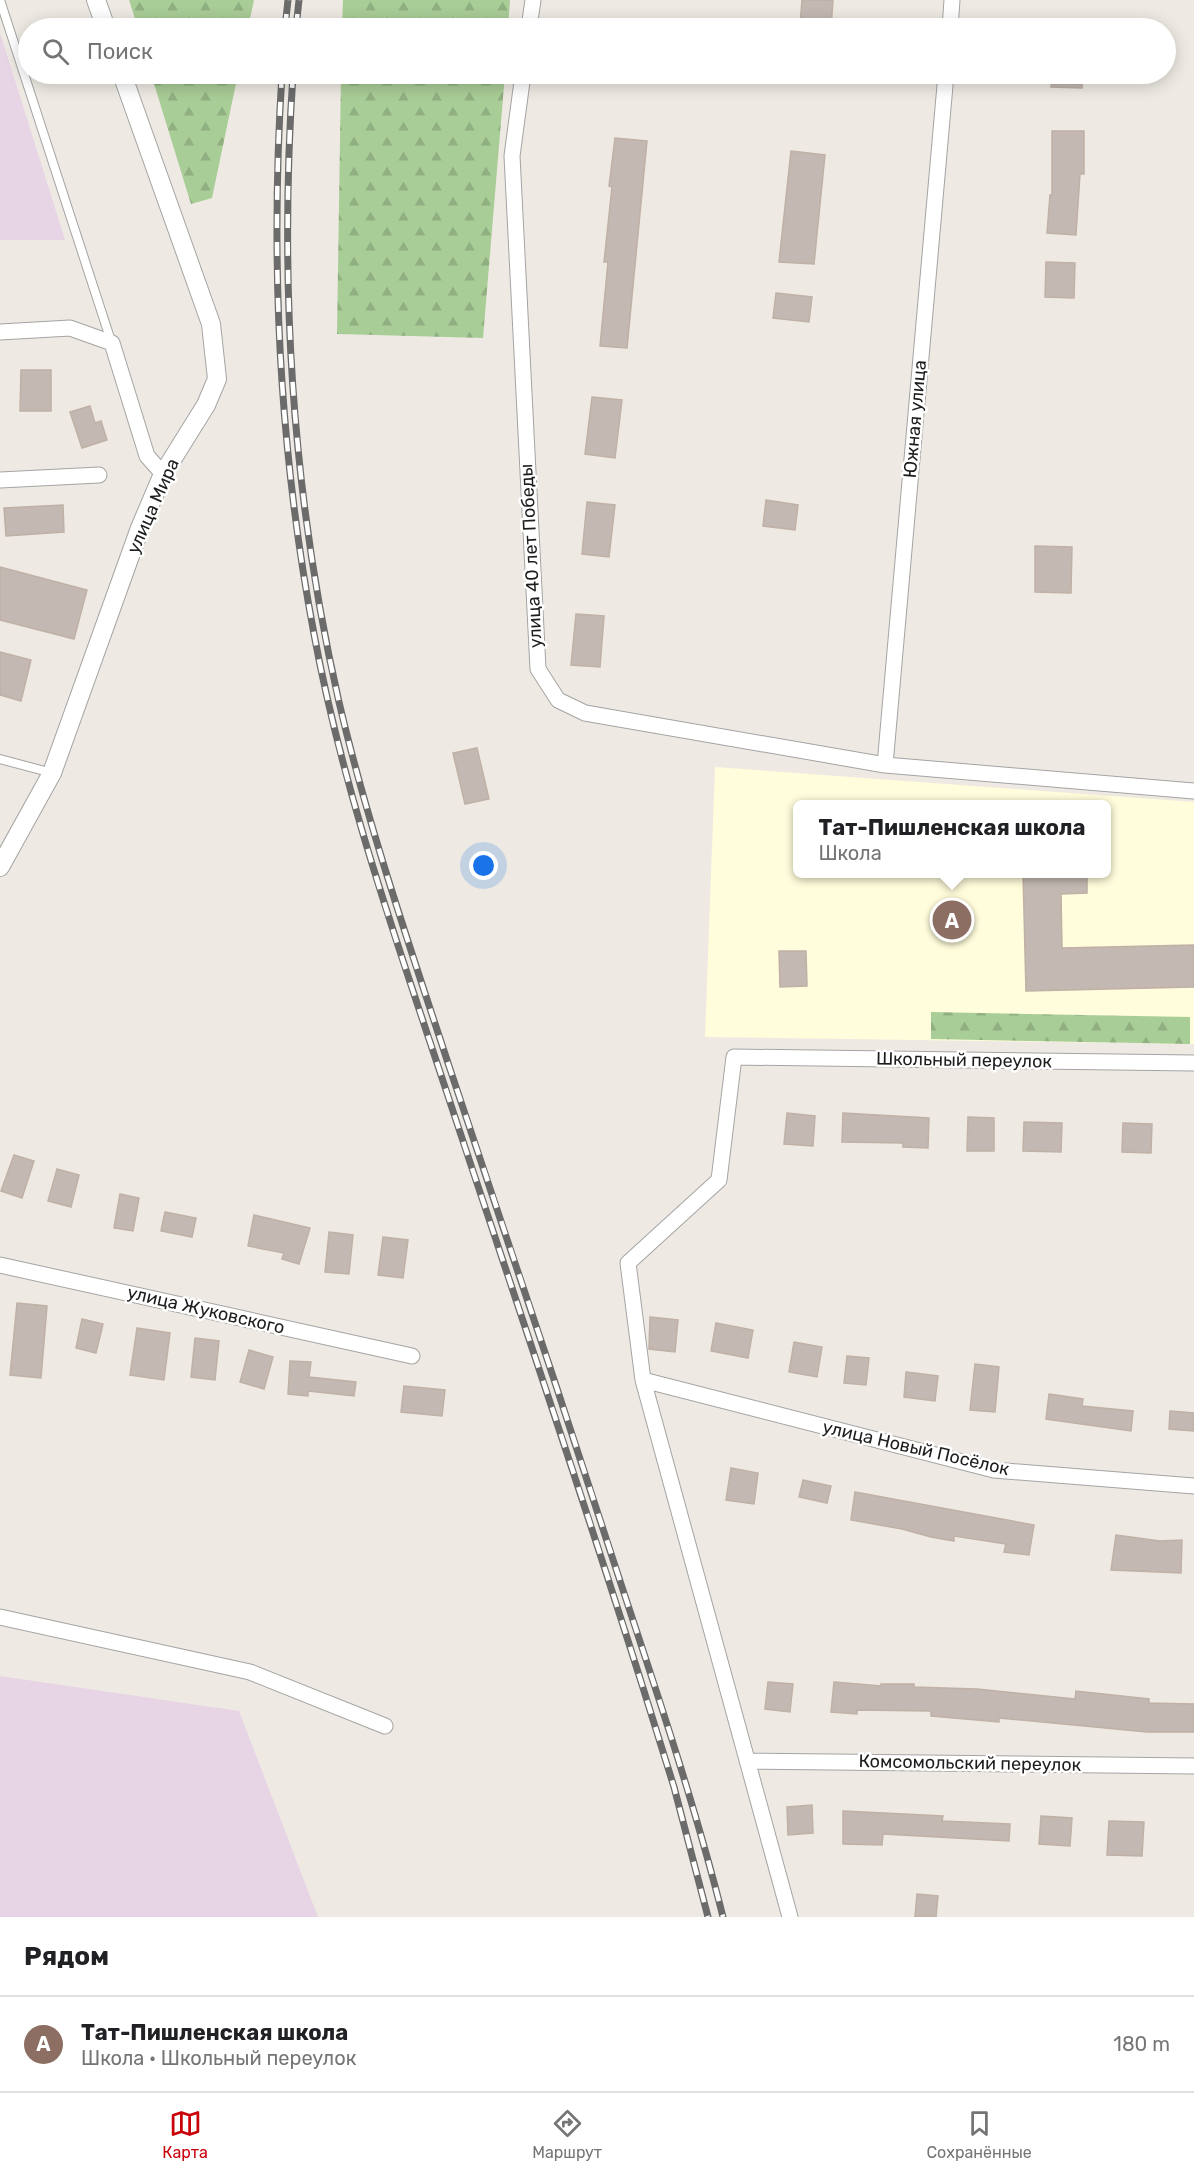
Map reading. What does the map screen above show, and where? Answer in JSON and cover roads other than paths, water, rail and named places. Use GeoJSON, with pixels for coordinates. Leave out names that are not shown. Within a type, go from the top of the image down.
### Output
{"type":"FeatureCollection","features":[{"type":"Feature","properties":{"kind":"street"},"geometry":{"type":"LineString","coordinates":[[96,0],[102,18]]}},
{"type":"Feature","properties":{"kind":"street"},"geometry":{"type":"LineString","coordinates":[[530,18],[533,0]]}},
{"type":"Feature","properties":{"kind":"street"},"geometry":{"type":"LineString","coordinates":[[951,18],[952,0]]}},
{"type":"Feature","properties":{"kind":"street","name":"улица Мира"},"geometry":{"type":"LineString","coordinates":[[0,867],[52,773],[136,539],[163,474],[206,405],[217,379],[211,324],[126,84]]}},
{"type":"Feature","properties":{"kind":"street","name":"улица 40 лет Победы"},"geometry":{"type":"LineString","coordinates":[[522,84],[512,156],[538,669],[558,700],[585,713],[885,765],[1194,791]]}},
{"type":"Feature","properties":{"kind":"street","name":"Южная улица"},"geometry":{"type":"LineString","coordinates":[[885,765],[945,84]]}},
{"type":"Feature","properties":{"kind":"street"},"geometry":{"type":"LineString","coordinates":[[0,332],[70,328],[112,343],[147,456],[163,474]]}},
{"type":"Feature","properties":{"kind":"street"},"geometry":{"type":"LineString","coordinates":[[0,480],[99,475]]}},
{"type":"Feature","properties":{"kind":"street","name":"Школьный переулок"},"geometry":{"type":"LineString","coordinates":[[643,1380],[628,1263],[719,1180],[734,1057],[1194,1063]]}},
{"type":"Feature","properties":{"kind":"street","name":"улица Жуковского"},"geometry":{"type":"LineString","coordinates":[[0,1265],[412,1356]]}},
{"type":"Feature","properties":{"kind":"street"},"geometry":{"type":"LineString","coordinates":[[643,1380],[790,1917]]}},
{"type":"Feature","properties":{"kind":"street","name":"улица Новый Посёлок"},"geometry":{"type":"LineString","coordinates":[[643,1380],[994,1470],[1194,1486]]}},
{"type":"Feature","properties":{"kind":"street"},"geometry":{"type":"LineString","coordinates":[[0,1617],[250,1672],[385,1726]]}},
{"type":"Feature","properties":{"kind":"street","name":"Комсомольский переулок"},"geometry":{"type":"LineString","coordinates":[[747,1761],[1194,1766]]}},
{"type":"Feature","properties":{"kind":"lane"},"geometry":{"type":"LineString","coordinates":[[0,0],[18,55]]}},
{"type":"Feature","properties":{"kind":"lane"},"geometry":{"type":"LineString","coordinates":[[27,84],[112,343]]}},
{"type":"Feature","properties":{"kind":"lane"},"geometry":{"type":"LineString","coordinates":[[0,759],[52,773]]}},
{"type":"Feature","properties":{"kind":"railway"},"geometry":{"type":"LineString","coordinates":[[286,18],[288,0]]}},
{"type":"Feature","properties":{"kind":"railway"},"geometry":{"type":"LineString","coordinates":[[297,18],[299,0]]}},
{"type":"Feature","properties":{"kind":"railway"},"geometry":{"type":"LineString","coordinates":[[281,84],[277,214],[280,355],[285,425],[302,564],[326,693],[373,866],[620,1616],[674,1787],[708,1917]]}},
{"type":"Feature","properties":{"kind":"railway"},"geometry":{"type":"LineString","coordinates":[[292,84],[288,232],[293,390],[310,546],[339,702],[390,886],[662,1710],[723,1917]]}},
{"type":"Feature","properties":{"kind":"place","name":"Тат-Пишленская школа"},"geometry":{"type":"Point","coordinates":[952,920]}}]}
